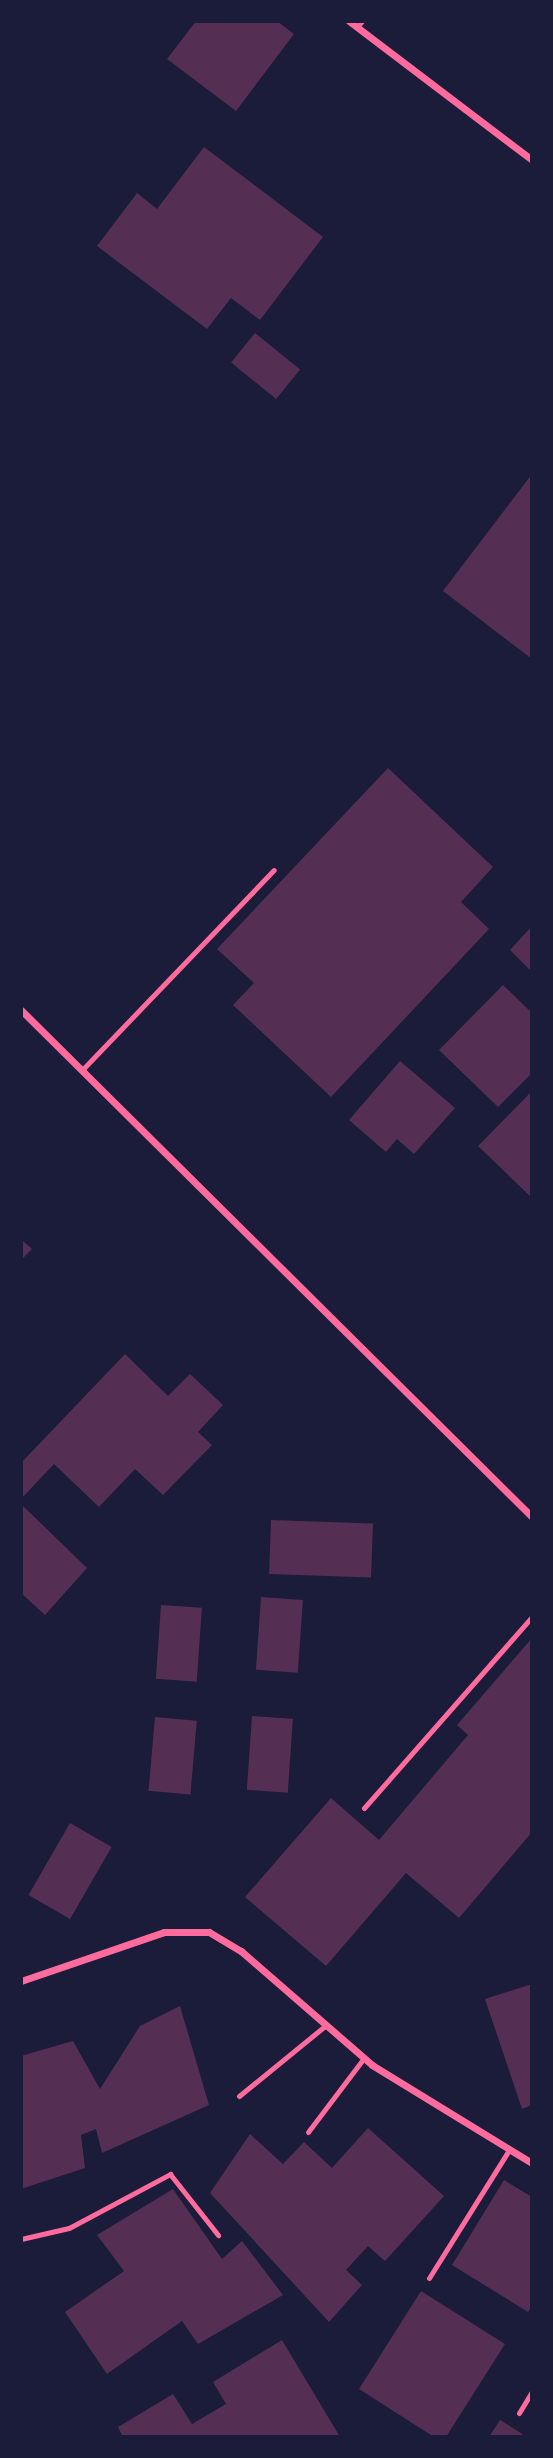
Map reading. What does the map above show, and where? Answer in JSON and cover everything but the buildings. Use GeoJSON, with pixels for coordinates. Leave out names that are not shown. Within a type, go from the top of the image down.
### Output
{"type":"FeatureCollection","features":[{"type":"Feature","properties":{"kind":"street"},"geometry":{"type":"LineString","coordinates":[[349,21],[359,24],[532,160]]}},
{"type":"Feature","properties":{"kind":"street"},"geometry":{"type":"LineString","coordinates":[[21,1010],[532,1517]]}},
{"type":"Feature","properties":{"kind":"street"},"geometry":{"type":"LineString","coordinates":[[21,1981],[164,1932],[209,1932],[241,1951],[364,2059],[532,2163]]}},
{"type":"Feature","properties":{"kind":"lane"},"geometry":{"type":"LineString","coordinates":[[82,1070],[274,870]]}},
{"type":"Feature","properties":{"kind":"lane"},"geometry":{"type":"LineString","coordinates":[[364,1808],[532,1617]]}},
{"type":"Feature","properties":{"kind":"lane"},"geometry":{"type":"LineString","coordinates":[[239,2096],[326,2025]]}},
{"type":"Feature","properties":{"kind":"lane"},"geometry":{"type":"LineString","coordinates":[[308,2132],[364,2059]]}},
{"type":"Feature","properties":{"kind":"lane"},"geometry":{"type":"LineString","coordinates":[[429,2278],[509,2150]]}},
{"type":"Feature","properties":{"kind":"lane"},"geometry":{"type":"LineString","coordinates":[[21,2239],[69,2228],[170,2174],[218,2235]]}},
{"type":"Feature","properties":{"kind":"lane"},"geometry":{"type":"LineString","coordinates":[[519,2413],[532,2391]]}}]}
